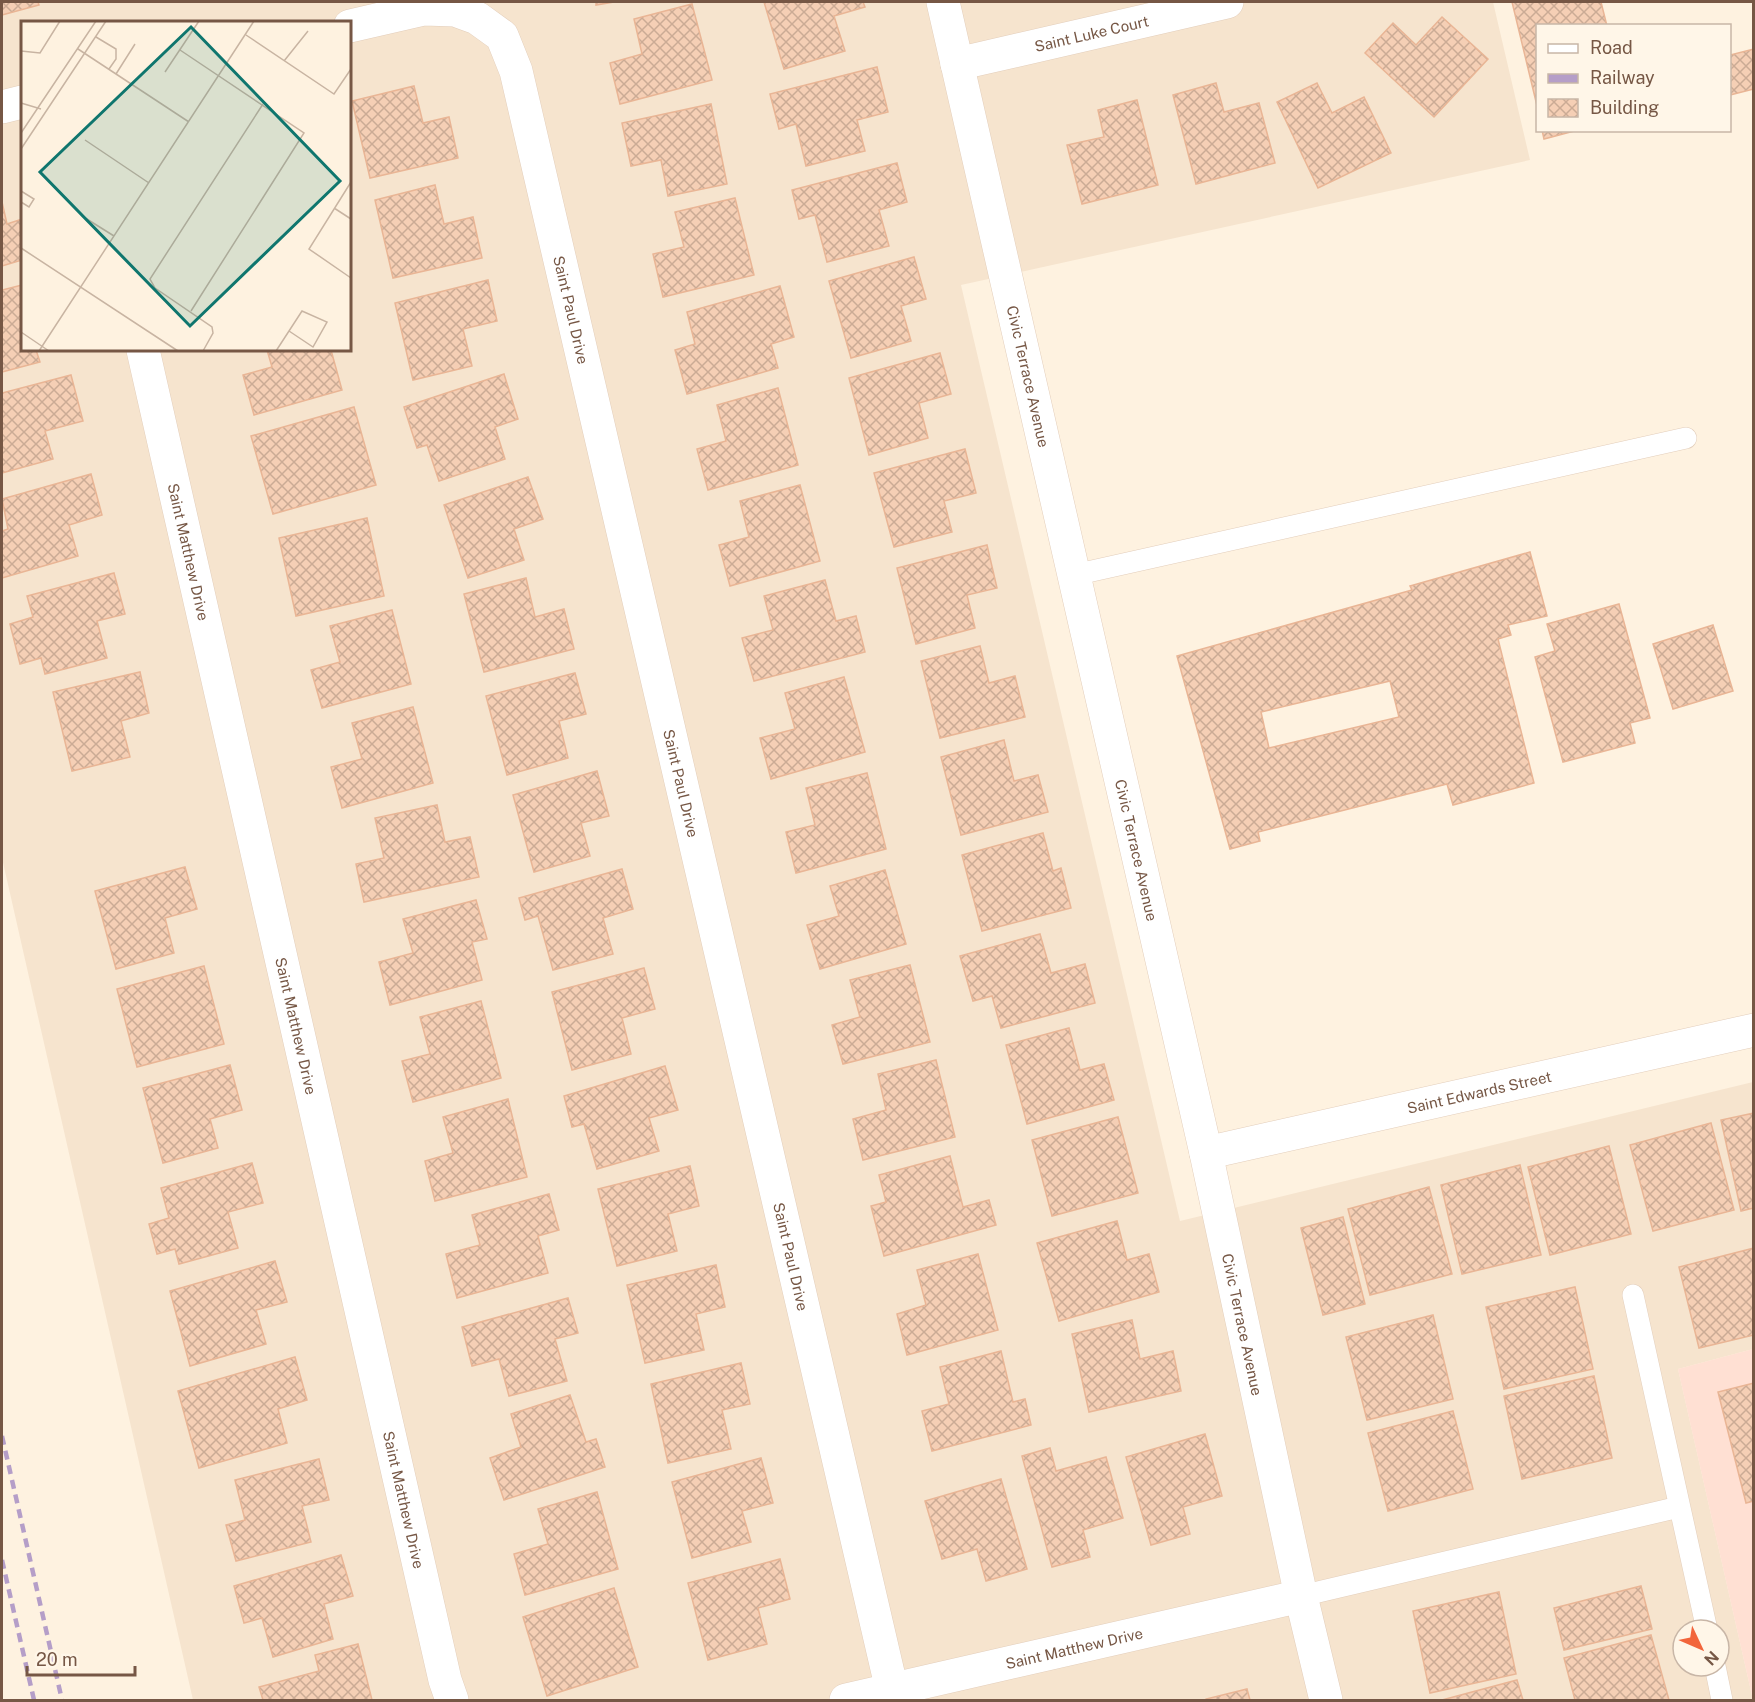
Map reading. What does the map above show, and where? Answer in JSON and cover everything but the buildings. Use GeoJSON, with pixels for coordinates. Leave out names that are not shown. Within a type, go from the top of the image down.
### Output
{"type":"FeatureCollection","features":[{"type":"Feature","properties":{"kind":"street","name":"Civic Terrace Avenue"},"geometry":{"type":"LineString","coordinates":[[944,2],[1206,1153],[1301,1596],[1326,1701]]}},
{"type":"Feature","properties":{"kind":"street","name":"Saint Luke Court"},"geometry":{"type":"LineString","coordinates":[[957,64],[1227,2]]}},
{"type":"Feature","properties":{"kind":"street","name":"Saint Paul Drive"},"geometry":{"type":"LineString","coordinates":[[351,26],[424,9],[455,10],[477,18],[502,36],[516,71],[892,1690]]}},
{"type":"Feature","properties":{"kind":"street"},"geometry":{"type":"LineString","coordinates":[[2,107],[21,102]]}},
{"type":"Feature","properties":{"kind":"street","name":"Saint Matthew Drive"},"geometry":{"type":"LineString","coordinates":[[143,351],[442,1668],[452,1701]]}},
{"type":"Feature","properties":{"kind":"street","name":"Saint Edwards Street"},"geometry":{"type":"LineString","coordinates":[[1206,1153],[1754,1029]]}},
{"type":"Feature","properties":{"kind":"street","name":"Saint Matthew Drive"},"geometry":{"type":"LineString","coordinates":[[846,1701],[1301,1596]]}},
{"type":"Feature","properties":{"kind":"lane"},"geometry":{"type":"LineString","coordinates":[[1074,575],[1686,438]]}},
{"type":"Feature","properties":{"kind":"lane"},"geometry":{"type":"LineString","coordinates":[[1633,1295],[1704,1618]]}},
{"type":"Feature","properties":{"kind":"lane"},"geometry":{"type":"LineString","coordinates":[[1301,1596],[1680,1507]]}},
{"type":"Feature","properties":{"kind":"lane"},"geometry":{"type":"LineString","coordinates":[[1717,1678],[1722,1701]]}},
{"type":"Feature","properties":{"kind":"shaded area"},"geometry":{"type":"Polygon","coordinates":[[[2,2],[1493,2],[1530,160],[961,285],[1180,1221],[1753,1082],[1753,1349],[1678,1369],[1753,1700],[193,1700],[2,858],[2,2]]]}},
{"type":"Feature","properties":{"kind":"shaded area"},"geometry":{"type":"Polygon","coordinates":[[[1753,1349],[1753,1700],[1678,1369],[1753,1349]]]}},
{"type":"Feature","properties":{"kind":"railway"},"geometry":{"type":"LineString","coordinates":[[2,1436],[62,1700]]}},
{"type":"Feature","properties":{"kind":"railway"},"geometry":{"type":"LineString","coordinates":[[2,1560],[34,1700]]}}]}
